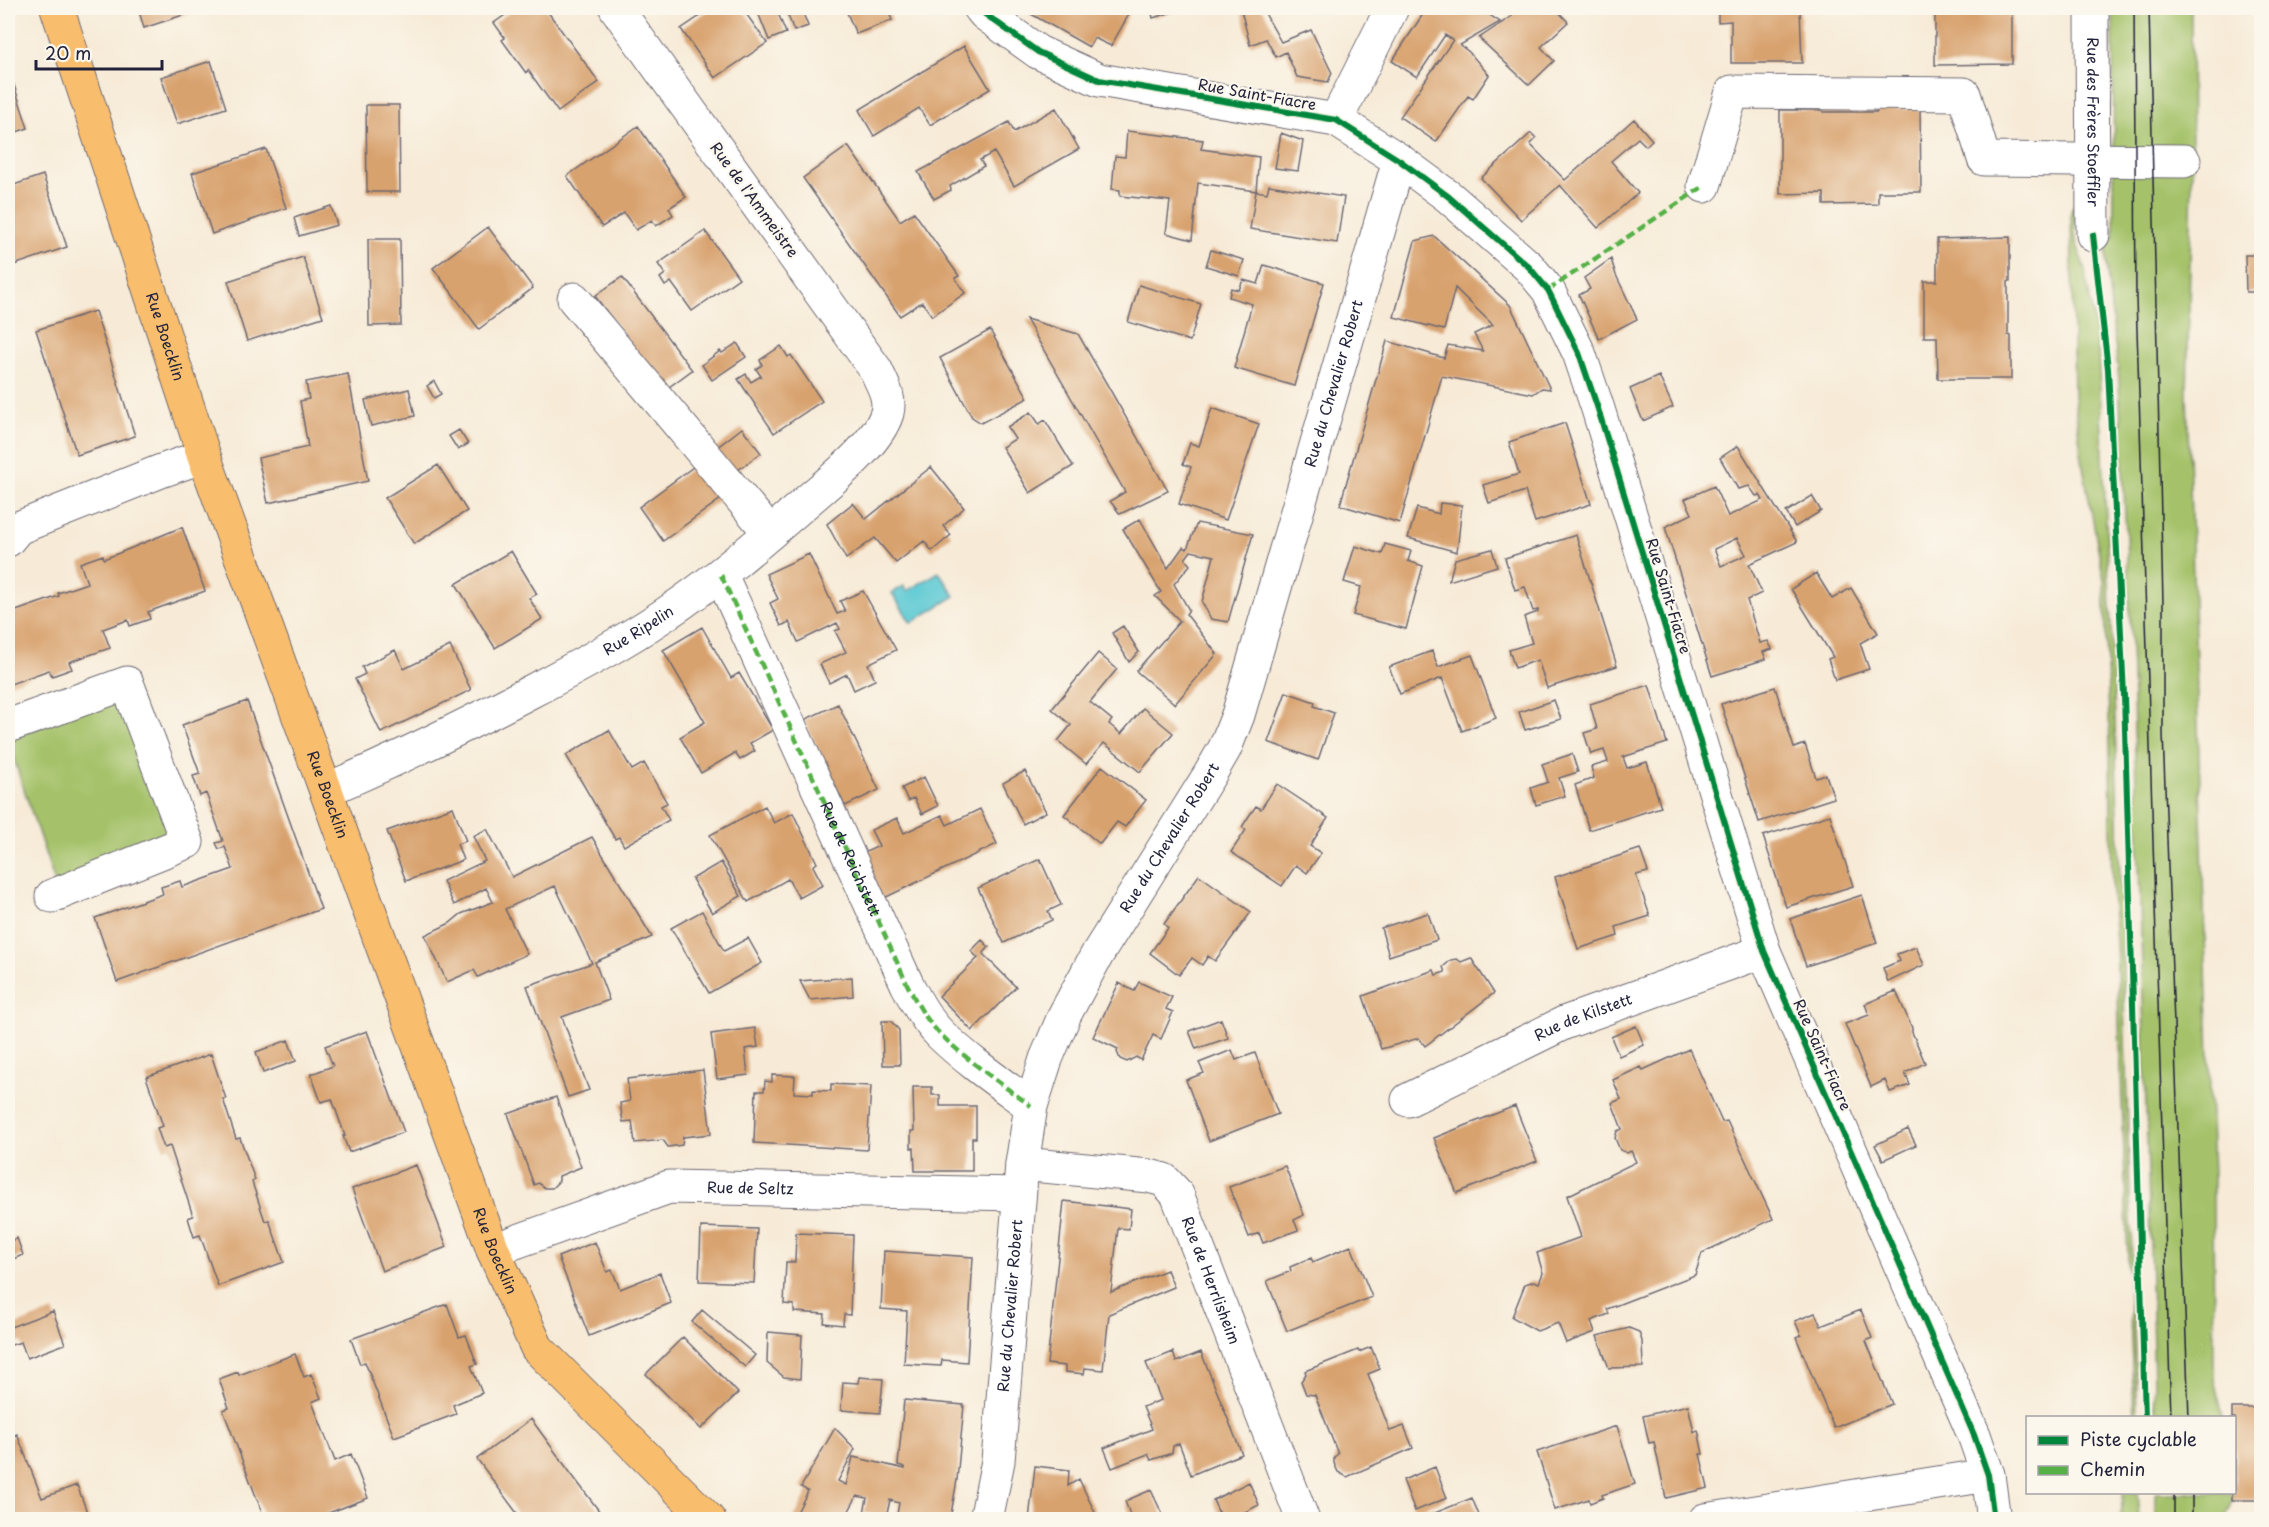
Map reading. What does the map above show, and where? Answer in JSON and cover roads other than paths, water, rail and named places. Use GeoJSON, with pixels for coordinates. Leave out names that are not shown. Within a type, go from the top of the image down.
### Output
{"type":"FeatureCollection","features":[{"type":"Feature","properties":{"kind":"main road","name":"Rue Boecklin"},"geometry":{"type":"LineString","coordinates":[[57,8],[204,456],[493,1251],[537,1348],[709,1520]]}},
{"type":"Feature","properties":{"kind":"street","name":"Rue de l'Ammeistre"},"geometry":{"type":"LineString","coordinates":[[616,8],[876,370],[888,395]]}},
{"type":"Feature","properties":{"kind":"street","name":"Rue Saint-Fiacre"},"geometry":{"type":"LineString","coordinates":[[980,8],[1038,52],[1099,80],[1336,120],[1399,160],[1449,197],[1529,267],[1548,290],[1579,353],[1598,409],[1764,951],[1960,1403],[1988,1475],[1994,1520]]}},
{"type":"Feature","properties":{"kind":"street"},"geometry":{"type":"LineString","coordinates":[[1336,120],[1392,8]]}},
{"type":"Feature","properties":{"kind":"street","name":"Rue des Frères Stoeffler"},"geometry":{"type":"LineString","coordinates":[[2092,8],[2092,235]]}},
{"type":"Feature","properties":{"kind":"street"},"geometry":{"type":"LineString","coordinates":[[1704,186],[1732,92],[1964,94],[1984,159],[2184,161]]}},
{"type":"Feature","properties":{"kind":"street","name":"Rue du Chevalier Robert"},"geometry":{"type":"LineString","coordinates":[[986,1520],[998,1461],[1020,1179],[1031,1106],[1046,1059],[1065,1014],[1098,953],[1210,774],[1225,748],[1238,716],[1399,160]]}},
{"type":"Feature","properties":{"kind":"street"},"geometry":{"type":"LineString","coordinates":[[574,299],[770,533]]}},
{"type":"Feature","properties":{"kind":"street","name":"Rue Ripelin"},"geometry":{"type":"LineString","coordinates":[[326,790],[429,743],[602,654],[721,575],[828,483],[877,435],[887,411],[888,395]]}},
{"type":"Feature","properties":{"kind":"street"},"geometry":{"type":"LineString","coordinates":[[8,540],[18,528],[204,456]]}},
{"type":"Feature","properties":{"kind":"street","name":"Rue de Reichstett"},"geometry":{"type":"LineString","coordinates":[[721,575],[920,1009],[939,1033],[988,1075],[1031,1106]]}},
{"type":"Feature","properties":{"kind":"street"},"geometry":{"type":"LineString","coordinates":[[8,726],[127,682],[188,842],[52,896]]}},
{"type":"Feature","properties":{"kind":"street","name":"Rue de Kilstett"},"geometry":{"type":"LineString","coordinates":[[1407,1100],[1564,1023],[1764,951]]}},
{"type":"Feature","properties":{"kind":"street","name":"Rue de Herrlisheim"},"geometry":{"type":"LineString","coordinates":[[1020,1179],[1149,1176],[1164,1180],[1177,1194],[1303,1520]]}},
{"type":"Feature","properties":{"kind":"street","name":"Rue de Seltz"},"geometry":{"type":"LineString","coordinates":[[493,1251],[669,1187],[1020,1179]]}},
{"type":"Feature","properties":{"kind":"street"},"geometry":{"type":"LineString","coordinates":[[1705,1520],[1988,1475]]}},
{"type":"Feature","properties":{"kind":"water"},"geometry":{"type":"Polygon","coordinates":[[[939,572],[955,596],[911,623],[892,593],[904,586],[907,591],[939,572]]]}},
{"type":"Feature","properties":{"kind":"tram line"},"geometry":{"type":"LineString","coordinates":[[2134,8],[2136,298],[2171,1416]]}},
{"type":"Feature","properties":{"kind":"tram line"},"geometry":{"type":"LineString","coordinates":[[2149,8],[2163,603],[2163,734],[2189,1416]]}},
{"type":"Feature","properties":{"kind":"tram line"},"geometry":{"type":"LineString","coordinates":[[2174,1494],[2174,1520]]}},
{"type":"Feature","properties":{"kind":"tram line"},"geometry":{"type":"LineString","coordinates":[[2192,1494],[2192,1520]]}}]}
